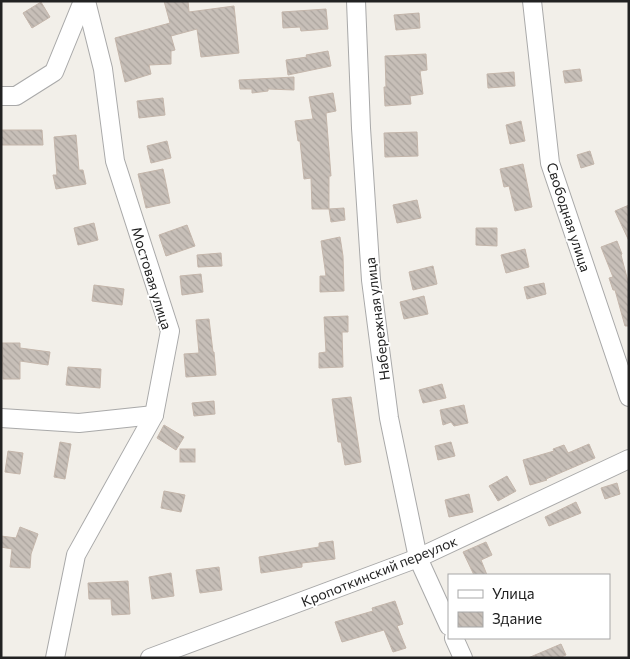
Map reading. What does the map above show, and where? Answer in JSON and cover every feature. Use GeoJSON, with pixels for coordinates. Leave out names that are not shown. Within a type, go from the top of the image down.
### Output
{"type":"FeatureCollection","features":[{"type":"Feature","properties":{"kind":"street"},"geometry":{"type":"LineString","coordinates":[[1,96],[16,96],[54,72],[85,1]]}},
{"type":"Feature","properties":{"kind":"street","name":"Мостовая улица"},"geometry":{"type":"LineString","coordinates":[[55,658],[76,555],[154,415],[170,331],[115,161],[103,69],[85,1]]}},
{"type":"Feature","properties":{"kind":"street","name":"Набережная улица"},"geometry":{"type":"LineString","coordinates":[[356,1],[361,128],[371,280],[389,418],[418,558],[448,624]]}},
{"type":"Feature","properties":{"kind":"street","name":"Свободная улица"},"geometry":{"type":"LineString","coordinates":[[532,1],[550,163],[629,397]]}},
{"type":"Feature","properties":{"kind":"street"},"geometry":{"type":"LineString","coordinates":[[1,418],[79,423],[154,415]]}},
{"type":"Feature","properties":{"kind":"street","name":"Кропоткинский переулок"},"geometry":{"type":"LineString","coordinates":[[150,658],[418,558],[629,459]]}},
{"type":"Feature","properties":{"kind":"street"},"geometry":{"type":"LineString","coordinates":[[454,639],[463,658]]}},
{"type":"Feature","properties":{"kind":"building"},"geometry":{"type":"Polygon","coordinates":[[[164,1],[188,1],[189,12],[234,6],[239,53],[201,57],[197,29],[171,36],[175,50],[171,51],[171,64],[149,65],[151,74],[125,82],[115,38],[170,23],[164,1]]]}},
{"type":"Feature","properties":{"kind":"building"},"geometry":{"type":"Polygon","coordinates":[[[41,2],[50,17],[32,28],[23,13],[41,2]]]}},
{"type":"Feature","properties":{"kind":"building"},"geometry":{"type":"Polygon","coordinates":[[[326,9],[328,29],[301,31],[300,27],[283,28],[282,12],[326,9]]]}},
{"type":"Feature","properties":{"kind":"building"},"geometry":{"type":"Polygon","coordinates":[[[419,13],[420,28],[396,30],[394,15],[419,13]]]}},
{"type":"Feature","properties":{"kind":"building"},"geometry":{"type":"Polygon","coordinates":[[[328,51],[331,66],[288,75],[286,60],[328,51]]]}},
{"type":"Feature","properties":{"kind":"building"},"geometry":{"type":"Polygon","coordinates":[[[426,54],[427,70],[420,71],[423,94],[410,96],[411,104],[385,106],[385,56],[426,54]]]}},
{"type":"Feature","properties":{"kind":"building"},"geometry":{"type":"Polygon","coordinates":[[[580,69],[582,81],[565,83],[563,71],[580,69]]]}},
{"type":"Feature","properties":{"kind":"building"},"geometry":{"type":"Polygon","coordinates":[[[514,72],[515,86],[488,88],[487,74],[514,72]]]}},
{"type":"Feature","properties":{"kind":"building"},"geometry":{"type":"Polygon","coordinates":[[[294,77],[294,90],[268,89],[268,91],[252,93],[252,89],[240,89],[239,80],[294,77]]]}},
{"type":"Feature","properties":{"kind":"building"},"geometry":{"type":"Polygon","coordinates":[[[333,93],[336,111],[326,113],[331,176],[329,176],[329,209],[312,209],[311,178],[304,179],[300,141],[298,141],[295,121],[313,119],[309,97],[333,93]]]}},
{"type":"Feature","properties":{"kind":"building"},"geometry":{"type":"Polygon","coordinates":[[[163,98],[165,115],[139,118],[137,101],[163,98]]]}},
{"type":"Feature","properties":{"kind":"building"},"geometry":{"type":"Polygon","coordinates":[[[521,121],[525,141],[510,144],[506,125],[521,121]]]}},
{"type":"Feature","properties":{"kind":"building"},"geometry":{"type":"Polygon","coordinates":[[[1,130],[42,130],[43,145],[1,145],[1,130]]]}},
{"type":"Feature","properties":{"kind":"building"},"geometry":{"type":"Polygon","coordinates":[[[417,132],[418,156],[385,157],[384,133],[417,132]]]}},
{"type":"Feature","properties":{"kind":"building"},"geometry":{"type":"Polygon","coordinates":[[[76,135],[79,170],[83,170],[86,184],[56,189],[53,175],[57,175],[54,137],[76,135]]]}},
{"type":"Feature","properties":{"kind":"building"},"geometry":{"type":"Polygon","coordinates":[[[167,141],[171,158],[151,163],[147,146],[167,141]]]}},
{"type":"Feature","properties":{"kind":"building"},"geometry":{"type":"Polygon","coordinates":[[[590,151],[594,164],[581,168],[577,155],[590,151]]]}},
{"type":"Feature","properties":{"kind":"building"},"geometry":{"type":"Polygon","coordinates":[[[523,164],[532,207],[515,211],[509,186],[504,187],[500,169],[523,164]]]}},
{"type":"Feature","properties":{"kind":"building"},"geometry":{"type":"Polygon","coordinates":[[[163,169],[170,203],[146,208],[138,174],[163,169]]]}},
{"type":"Feature","properties":{"kind":"building"},"geometry":{"type":"Polygon","coordinates":[[[417,200],[421,218],[397,223],[393,205],[417,200]]]}},
{"type":"Feature","properties":{"kind":"building"},"geometry":{"type":"Polygon","coordinates":[[[629,205],[629,241],[615,211],[629,205]]]}},
{"type":"Feature","properties":{"kind":"building"},"geometry":{"type":"Polygon","coordinates":[[[344,208],[345,220],[331,222],[329,209],[344,208]]]}},
{"type":"Feature","properties":{"kind":"building"},"geometry":{"type":"Polygon","coordinates":[[[94,223],[98,240],[78,245],[74,228],[94,223]]]}},
{"type":"Feature","properties":{"kind":"building"},"geometry":{"type":"Polygon","coordinates":[[[187,225],[195,246],[166,256],[159,235],[187,225]]]}},
{"type":"Feature","properties":{"kind":"building"},"geometry":{"type":"Polygon","coordinates":[[[476,228],[497,228],[497,246],[476,245],[476,228]]]}},
{"type":"Feature","properties":{"kind":"building"},"geometry":{"type":"Polygon","coordinates":[[[340,237],[343,256],[344,291],[320,292],[320,276],[326,276],[321,241],[340,237]]]}},
{"type":"Feature","properties":{"kind":"building"},"geometry":{"type":"Polygon","coordinates":[[[617,241],[629,285],[629,326],[625,326],[615,290],[613,290],[609,278],[613,277],[601,247],[617,241]]]}},
{"type":"Feature","properties":{"kind":"building"},"geometry":{"type":"Polygon","coordinates":[[[525,249],[529,267],[506,273],[501,255],[525,249]]]}},
{"type":"Feature","properties":{"kind":"building"},"geometry":{"type":"Polygon","coordinates":[[[221,253],[222,266],[198,267],[197,255],[221,253]]]}},
{"type":"Feature","properties":{"kind":"building"},"geometry":{"type":"Polygon","coordinates":[[[433,266],[437,284],[413,290],[409,272],[433,266]]]}},
{"type":"Feature","properties":{"kind":"building"},"geometry":{"type":"Polygon","coordinates":[[[201,274],[203,292],[182,295],[180,276],[201,274]]]}},
{"type":"Feature","properties":{"kind":"building"},"geometry":{"type":"Polygon","coordinates":[[[544,283],[546,294],[527,299],[524,287],[544,283]]]}},
{"type":"Feature","properties":{"kind":"building"},"geometry":{"type":"Polygon","coordinates":[[[94,285],[124,289],[122,305],[92,301],[94,285]]]}},
{"type":"Feature","properties":{"kind":"building"},"geometry":{"type":"Polygon","coordinates":[[[424,296],[428,314],[404,319],[400,302],[424,296]]]}},
{"type":"Feature","properties":{"kind":"building"},"geometry":{"type":"Polygon","coordinates":[[[348,316],[348,332],[342,332],[343,367],[319,368],[319,353],[326,352],[324,317],[348,316]]]}},
{"type":"Feature","properties":{"kind":"building"},"geometry":{"type":"Polygon","coordinates":[[[209,319],[216,375],[186,377],[184,354],[199,353],[196,320],[209,319]]]}},
{"type":"Feature","properties":{"kind":"building"},"geometry":{"type":"Polygon","coordinates":[[[2,343],[20,343],[20,348],[50,352],[48,365],[20,361],[20,379],[3,379],[2,343]]]}},
{"type":"Feature","properties":{"kind":"building"},"geometry":{"type":"Polygon","coordinates":[[[68,367],[101,369],[100,388],[66,385],[68,367]]]}},
{"type":"Feature","properties":{"kind":"building"},"geometry":{"type":"Polygon","coordinates":[[[442,384],[446,398],[423,403],[419,390],[442,384]]]}},
{"type":"Feature","properties":{"kind":"building"},"geometry":{"type":"Polygon","coordinates":[[[351,397],[361,462],[345,465],[341,442],[338,442],[332,399],[351,397]]]}},
{"type":"Feature","properties":{"kind":"building"},"geometry":{"type":"Polygon","coordinates":[[[214,401],[215,414],[194,416],[192,403],[214,401]]]}},
{"type":"Feature","properties":{"kind":"building"},"geometry":{"type":"Polygon","coordinates":[[[464,405],[468,423],[454,426],[451,422],[443,425],[440,410],[464,405]]]}},
{"type":"Feature","properties":{"kind":"building"},"geometry":{"type":"Polygon","coordinates":[[[164,425],[184,437],[176,450],[157,438],[164,425]]]}},
{"type":"Feature","properties":{"kind":"building"},"geometry":{"type":"Polygon","coordinates":[[[60,442],[71,444],[65,479],[54,477],[60,442]]]}},
{"type":"Feature","properties":{"kind":"building"},"geometry":{"type":"Polygon","coordinates":[[[451,442],[455,456],[438,460],[435,446],[451,442]]]}},
{"type":"Feature","properties":{"kind":"building"},"geometry":{"type":"Polygon","coordinates":[[[589,444],[595,458],[547,480],[530,485],[523,460],[554,451],[553,449],[564,445],[568,453],[589,444]]]}},
{"type":"Feature","properties":{"kind":"building"},"geometry":{"type":"Polygon","coordinates":[[[180,449],[195,449],[195,462],[180,462],[180,449]]]}},
{"type":"Feature","properties":{"kind":"building"},"geometry":{"type":"Polygon","coordinates":[[[8,451],[23,453],[20,474],[5,472],[8,451]]]}},
{"type":"Feature","properties":{"kind":"building"},"geometry":{"type":"Polygon","coordinates":[[[507,476],[516,491],[498,501],[489,486],[507,476]]]}},
{"type":"Feature","properties":{"kind":"building"},"geometry":{"type":"Polygon","coordinates":[[[617,483],[620,494],[605,499],[601,488],[617,483]]]}},
{"type":"Feature","properties":{"kind":"building"},"geometry":{"type":"Polygon","coordinates":[[[164,491],[185,495],[181,512],[161,508],[164,491]]]}},
{"type":"Feature","properties":{"kind":"building"},"geometry":{"type":"Polygon","coordinates":[[[469,494],[473,512],[449,517],[445,500],[469,494]]]}},
{"type":"Feature","properties":{"kind":"building"},"geometry":{"type":"Polygon","coordinates":[[[576,502],[581,513],[549,526],[545,517],[576,502]]]}},
{"type":"Feature","properties":{"kind":"building"},"geometry":{"type":"Polygon","coordinates":[[[20,527],[38,534],[31,554],[30,568],[10,567],[12,549],[1,547],[1,536],[16,538],[20,527]]]}},
{"type":"Feature","properties":{"kind":"building"},"geometry":{"type":"Polygon","coordinates":[[[333,541],[335,559],[302,563],[302,567],[261,573],[259,557],[319,547],[319,543],[333,541]]]}},
{"type":"Feature","properties":{"kind":"building"},"geometry":{"type":"Polygon","coordinates":[[[486,542],[492,555],[481,560],[487,574],[474,574],[463,552],[486,542]]]}},
{"type":"Feature","properties":{"kind":"building"},"geometry":{"type":"Polygon","coordinates":[[[219,567],[222,590],[200,593],[196,570],[219,567]]]}},
{"type":"Feature","properties":{"kind":"building"},"geometry":{"type":"Polygon","coordinates":[[[171,573],[174,596],[152,599],[149,577],[171,573]]]}},
{"type":"Feature","properties":{"kind":"building"},"geometry":{"type":"Polygon","coordinates":[[[128,581],[130,614],[112,615],[111,599],[89,599],[88,583],[128,581]]]}},
{"type":"Feature","properties":{"kind":"building"},"geometry":{"type":"Polygon","coordinates":[[[395,601],[403,624],[397,626],[406,648],[393,652],[384,630],[342,642],[335,622],[373,611],[372,608],[395,601]]]}},
{"type":"Feature","properties":{"kind":"building"},"geometry":{"type":"Polygon","coordinates":[[[561,644],[566,655],[559,658],[528,658],[561,644]]]}}]}
